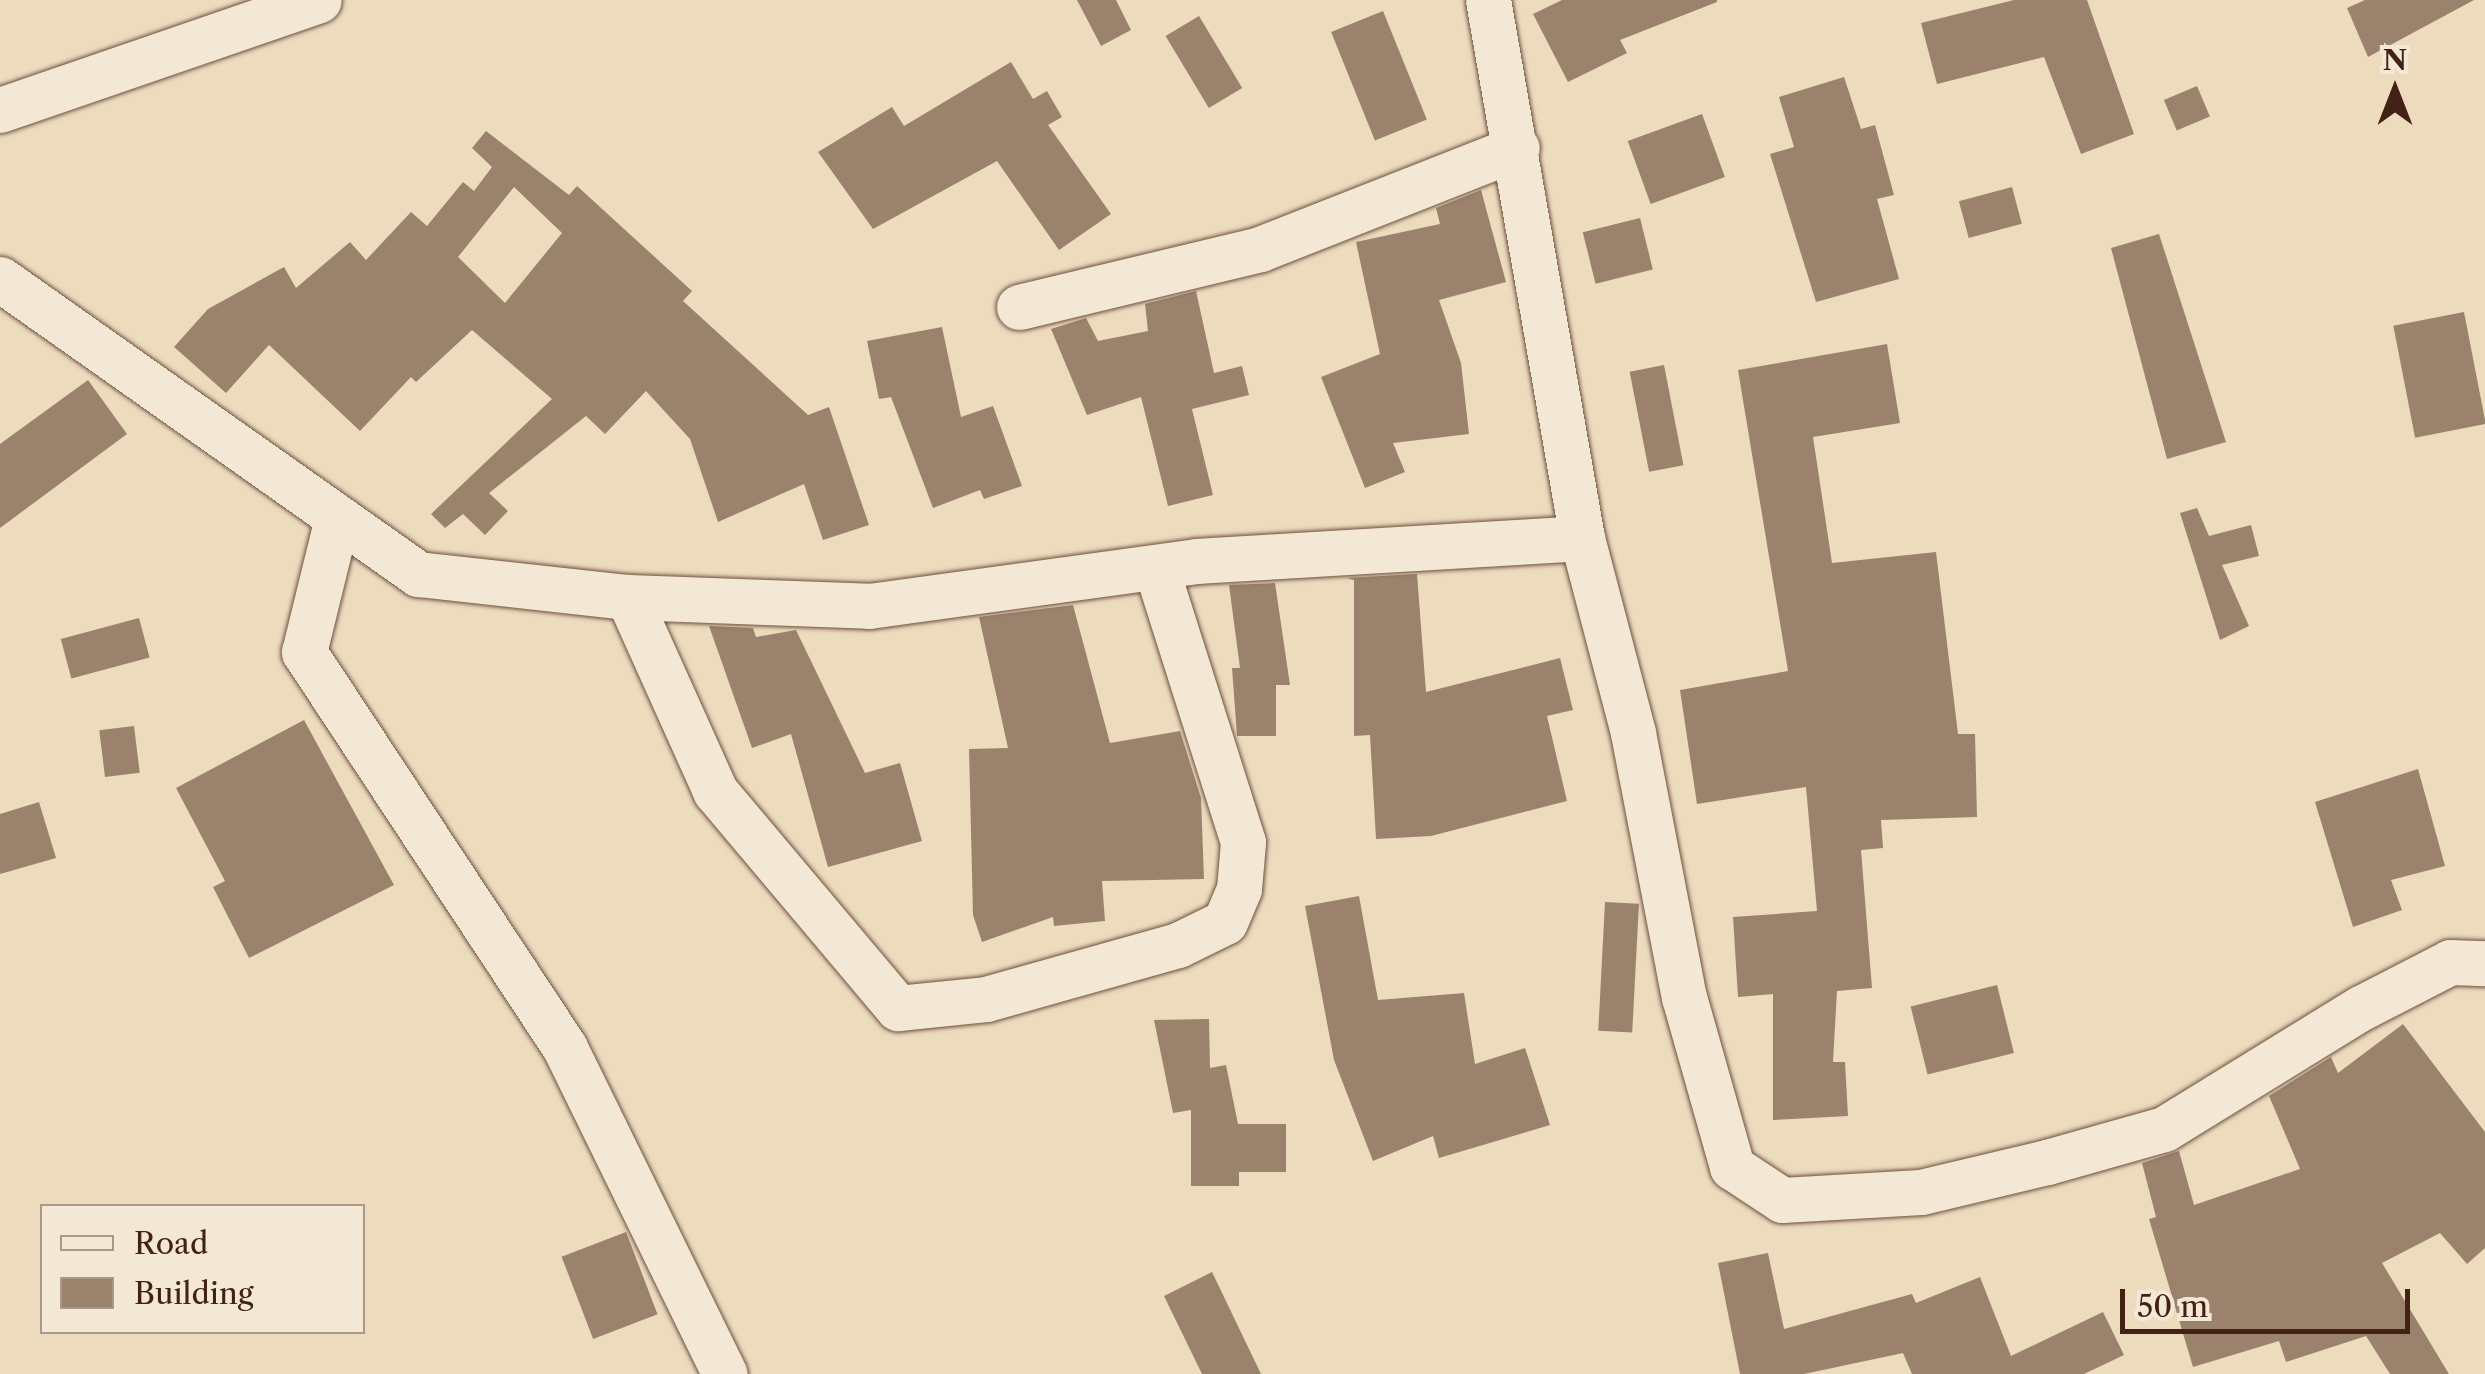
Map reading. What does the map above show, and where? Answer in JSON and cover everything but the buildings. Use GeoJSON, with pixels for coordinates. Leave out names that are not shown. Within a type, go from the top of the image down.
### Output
{"type":"FeatureCollection","features":[{"type":"Feature","properties":{"kind":"street"},"geometry":{"type":"LineString","coordinates":[[0,110],[269,9],[319,0]]}},
{"type":"Feature","properties":{"kind":"street"},"geometry":{"type":"LineString","coordinates":[[1488,0],[1518,148],[1582,538],[1633,733],[1684,997],[1732,1167],[1782,1200],[1921,1192],[2164,1129],[2414,980],[2450,962],[2485,964]]}},
{"type":"Feature","properties":{"kind":"street"},"geometry":{"type":"LineString","coordinates":[[1019,308],[1260,249],[1518,148]]}},
{"type":"Feature","properties":{"kind":"street"},"geometry":{"type":"LineString","coordinates":[[0,279],[418,574],[628,597],[869,606],[1156,567],[1582,538]]}},
{"type":"Feature","properties":{"kind":"street"},"geometry":{"type":"LineString","coordinates":[[336,518],[304,652],[565,1048],[725,1374]]}},
{"type":"Feature","properties":{"kind":"street"},"geometry":{"type":"LineString","coordinates":[[628,597],[715,791],[898,1008],[986,999],[1178,946],[1225,922],[1239,889],[1243,842],[1156,567]]}}]}
